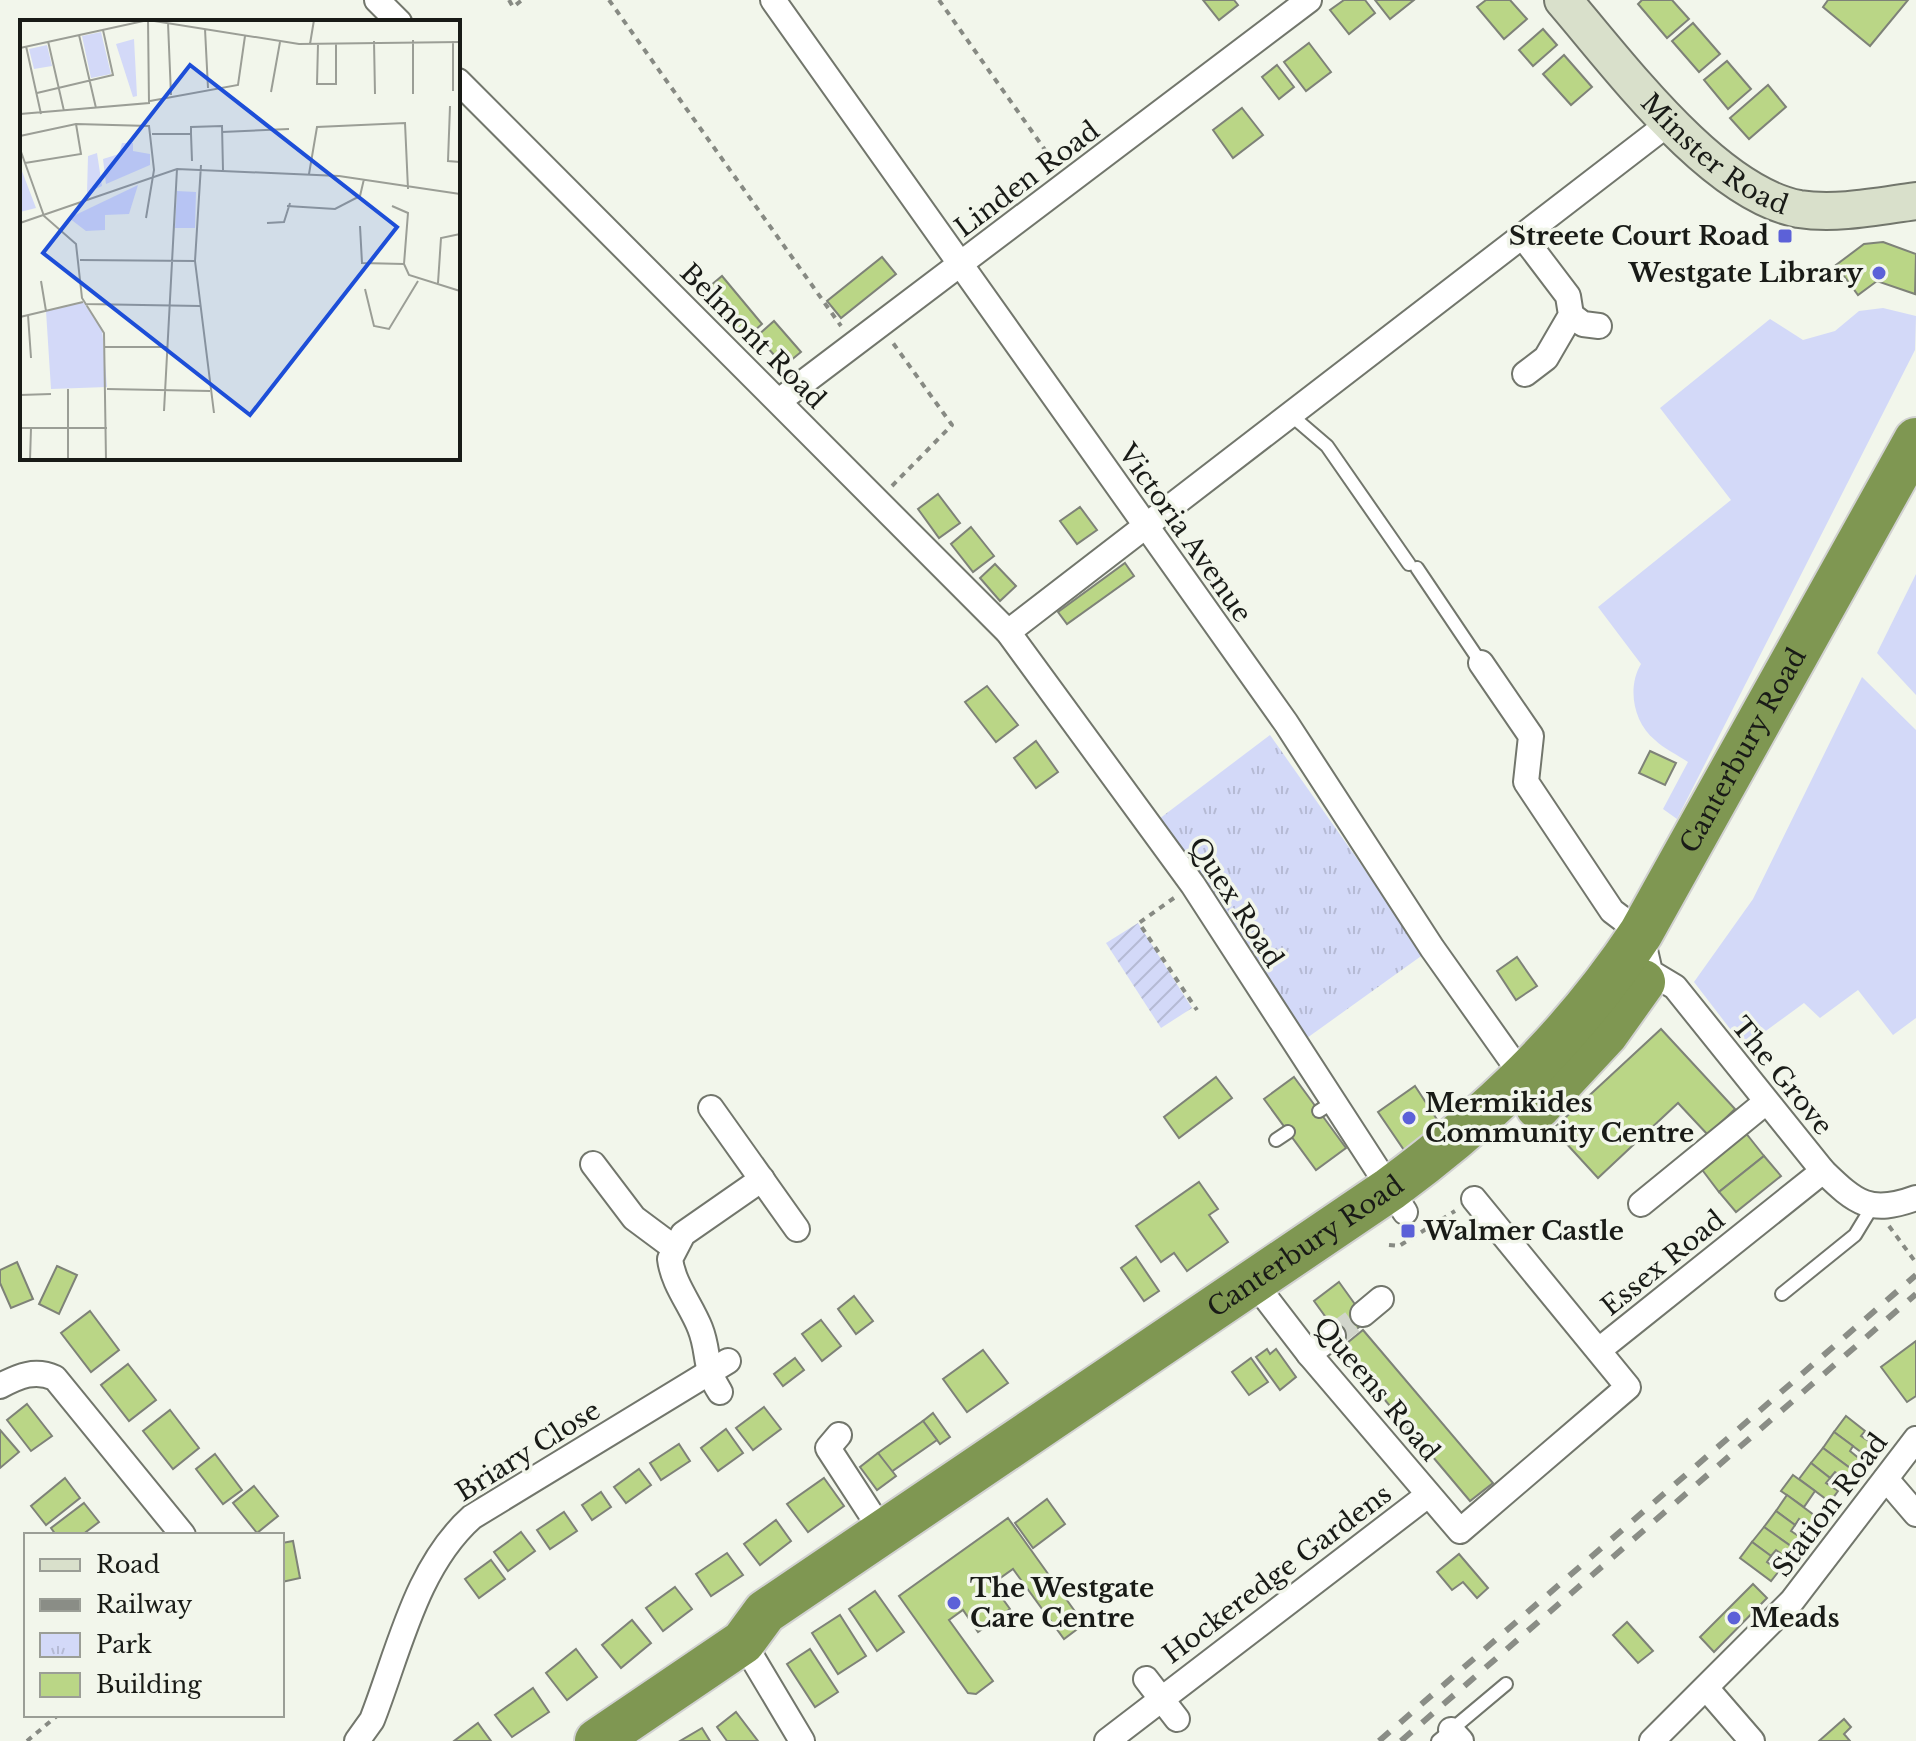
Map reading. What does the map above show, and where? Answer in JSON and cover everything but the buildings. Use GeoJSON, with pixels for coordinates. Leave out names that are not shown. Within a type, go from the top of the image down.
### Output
{"type":"FeatureCollection","features":[{"type":"Feature","properties":{"kind":"highway","name":"Canterbury Road"},"geometry":{"type":"LineString","coordinates":[[1646,952],[1916,440]]}},
{"type":"Feature","properties":{"kind":"highway","name":"Canterbury Road"},"geometry":{"type":"LineString","coordinates":[[597,1741],[743,1642],[765,1612],[882,1531],[1001,1460],[1262,1293],[1395,1215],[1449,1146],[1533,1091],[1603,990],[1646,952],[1715,863],[1916,498]]}},
{"type":"Feature","properties":{"kind":"highway","name":"Canterbury Road"},"geometry":{"type":"LineString","coordinates":[[743,1642],[780,1636],[1262,1293]]}},
{"type":"Feature","properties":{"kind":"street"},"geometry":{"type":"LineString","coordinates":[[377,0],[397,20]]}},
{"type":"Feature","properties":{"kind":"street","name":"Linden Road"},"geometry":{"type":"LineString","coordinates":[[779,401],[1309,0]]}},
{"type":"Feature","properties":{"kind":"street","name":"Minster Road"},"geometry":{"type":"LineString","coordinates":[[1563,0],[1669,123],[1726,172],[1763,198],[1800,209],[1843,210],[1916,201]]}},
{"type":"Feature","properties":{"kind":"street","name":"Victoria Avenue"},"geometry":{"type":"LineString","coordinates":[[785,4],[960,265],[1286,723],[1432,948],[1533,1091]]}},
{"type":"Feature","properties":{"kind":"street","name":"Belmont Road"},"geometry":{"type":"LineString","coordinates":[[460,83],[1008,632]]}},
{"type":"Feature","properties":{"kind":"street"},"geometry":{"type":"LineString","coordinates":[[1008,632],[1524,238],[1669,123]]}},
{"type":"Feature","properties":{"kind":"street"},"geometry":{"type":"LineString","coordinates":[[1524,238],[1568,296],[1571,315],[1546,358],[1525,374]]}},
{"type":"Feature","properties":{"kind":"street"},"geometry":{"type":"LineString","coordinates":[[1571,315],[1583,324],[1599,326]]}},
{"type":"Feature","properties":{"kind":"street","name":"Quex Road"},"geometry":{"type":"LineString","coordinates":[[1008,632],[1193,885],[1395,1215]]}},
{"type":"Feature","properties":{"kind":"street","name":"The Grove"},"geometry":{"type":"LineString","coordinates":[[1481,663],[1531,736],[1526,782],[1612,911],[1823,1171],[1850,1198],[1874,1207]]}},
{"type":"Feature","properties":{"kind":"street"},"geometry":{"type":"LineString","coordinates":[[1641,1204],[1766,1102]]}},
{"type":"Feature","properties":{"kind":"street"},"geometry":{"type":"LineString","coordinates":[[711,1108],[797,1229]]}},
{"type":"Feature","properties":{"kind":"street"},"geometry":{"type":"LineString","coordinates":[[593,1164],[634,1218],[673,1247],[683,1234],[762,1179]]}},
{"type":"Feature","properties":{"kind":"street","name":"Essex Road"},"geometry":{"type":"LineString","coordinates":[[1460,1531],[1628,1387],[1599,1350],[1823,1171]]}},
{"type":"Feature","properties":{"kind":"street"},"geometry":{"type":"LineString","coordinates":[[1874,1207],[1916,1198]]}},
{"type":"Feature","properties":{"kind":"street"},"geometry":{"type":"LineString","coordinates":[[1474,1199],[1599,1350]]}},
{"type":"Feature","properties":{"kind":"street","name":"Briary Close"},"geometry":{"type":"LineString","coordinates":[[357,1741],[372,1720],[433,1562],[449,1537],[472,1517],[718,1375],[700,1327],[671,1269],[673,1247]]}},
{"type":"Feature","properties":{"kind":"street","name":"Queens Road"},"geometry":{"type":"LineString","coordinates":[[1262,1293],[1309,1354],[1460,1531]]}},
{"type":"Feature","properties":{"kind":"street"},"geometry":{"type":"LineString","coordinates":[[1309,1354],[1333,1336]]}},
{"type":"Feature","properties":{"kind":"street"},"geometry":{"type":"LineString","coordinates":[[0,1386],[17,1376],[41,1372],[55,1378],[181,1533]]}},
{"type":"Feature","properties":{"kind":"street"},"geometry":{"type":"LineString","coordinates":[[839,1435],[828,1448],[882,1531]]}},
{"type":"Feature","properties":{"kind":"street","name":"Station Road"},"geometry":{"type":"LineString","coordinates":[[1652,1741],[1792,1601],[1916,1439]]}},
{"type":"Feature","properties":{"kind":"street"},"geometry":{"type":"LineString","coordinates":[[1886,1479],[1916,1514]]}},
{"type":"Feature","properties":{"kind":"street","name":"Hockeredge Gardens"},"geometry":{"type":"LineString","coordinates":[[1107,1741],[1153,1689],[1428,1495]]}},
{"type":"Feature","properties":{"kind":"street"},"geometry":{"type":"LineString","coordinates":[[743,1642],[802,1741]]}},
{"type":"Feature","properties":{"kind":"street","name":"Hockeredge Gardens"},"geometry":{"type":"LineString","coordinates":[[1153,1689],[1177,1719]]}},
{"type":"Feature","properties":{"kind":"street"},"geometry":{"type":"LineString","coordinates":[[1707,1689],[1752,1741]]}},
{"type":"Feature","properties":{"kind":"lane"},"geometry":{"type":"LineString","coordinates":[[1292,416],[1327,446],[1481,663]]}},
{"type":"Feature","properties":{"kind":"lane"},"geometry":{"type":"LineString","coordinates":[[1276,1140],[1288,1132]]}},
{"type":"Feature","properties":{"kind":"lane"},"geometry":{"type":"LineString","coordinates":[[1782,1294],[1855,1235],[1874,1207]]}},
{"type":"Feature","properties":{"kind":"lane"},"geometry":{"type":"LineString","coordinates":[[1450,1737],[1506,1684]]}},
{"type":"Feature","properties":{"kind":"path"},"geometry":{"type":"LineString","coordinates":[[509,0],[513,7],[522,0]]}},
{"type":"Feature","properties":{"kind":"path"},"geometry":{"type":"LineString","coordinates":[[609,0],[854,345]]}},
{"type":"Feature","properties":{"kind":"path"},"geometry":{"type":"LineString","coordinates":[[939,0],[1068,182]]}},
{"type":"Feature","properties":{"kind":"path"},"geometry":{"type":"LineString","coordinates":[[878,501],[952,425],[880,325]]}},
{"type":"Feature","properties":{"kind":"path"},"geometry":{"type":"LineString","coordinates":[[1193,885],[1139,923],[1197,1010]]}},
{"type":"Feature","properties":{"kind":"path"},"geometry":{"type":"LineString","coordinates":[[1395,1215],[1399,1246],[1474,1199]]}},
{"type":"Feature","properties":{"kind":"path"},"geometry":{"type":"LineString","coordinates":[[1874,1207],[1914,1260],[1916,1258]]}},
{"type":"Feature","properties":{"kind":"path"},"geometry":{"type":"LineString","coordinates":[[27,1741],[56,1717]]}},
{"type":"Feature","properties":{"kind":"green space"},"geometry":{"type":"Polygon","coordinates":[[[1883,308],[1916,316],[1915,350],[1677,819],[1663,809],[1688,762],[1659,743],[1642,724],[1633,693],[1641,664],[1598,607],[1731,500],[1660,408],[1770,319],[1803,340],[1835,331],[1859,311],[1883,308]]]}},
{"type":"Feature","properties":{"kind":"green space"},"geometry":{"type":"Polygon","coordinates":[[[1916,574],[1916,695],[1877,653],[1916,574]]]}},
{"type":"Feature","properties":{"kind":"green space"},"geometry":{"type":"Polygon","coordinates":[[[1862,677],[1916,730],[1916,1018],[1893,1035],[1858,990],[1820,1018],[1804,1003],[1744,1047],[1694,982],[1753,899],[1862,677]]]}},
{"type":"Feature","properties":{"kind":"green space"},"geometry":{"type":"Polygon","coordinates":[[[1270,735],[1424,954],[1307,1038],[1155,822],[1270,735]]]}},
{"type":"Feature","properties":{"kind":"green space"},"geometry":{"type":"Polygon","coordinates":[[[1138,923],[1192,1008],[1161,1028],[1106,943],[1138,923]]]}},
{"type":"Feature","properties":{"kind":"tunnel"},"geometry":{"type":"LineString","coordinates":[[1333,1336],[1363,1314]]}},
{"type":"Feature","properties":{"kind":"railway"},"geometry":{"type":"LineString","coordinates":[[1379,1741],[1916,1275]]}},
{"type":"Feature","properties":{"kind":"railway"},"geometry":{"type":"LineString","coordinates":[[1401,1741],[1916,1294]]}},
{"type":"Feature","properties":{"kind":"place","name":"Streete Court Road"},"geometry":{"type":"Point","coordinates":[1785,236]}},
{"type":"Feature","properties":{"kind":"place","name":"Westgate Library"},"geometry":{"type":"Point","coordinates":[1879,273]}},
{"type":"Feature","properties":{"kind":"place","name":"Mermikides Community Centre"},"geometry":{"type":"Point","coordinates":[1409,1118]}},
{"type":"Feature","properties":{"kind":"place","name":"Walmer Castle"},"geometry":{"type":"Point","coordinates":[1408,1231]}},
{"type":"Feature","properties":{"kind":"place","name":"The Westgate Care Centre"},"geometry":{"type":"Point","coordinates":[954,1603]}},
{"type":"Feature","properties":{"kind":"place","name":"Meads"},"geometry":{"type":"Point","coordinates":[1734,1618]}}]}
